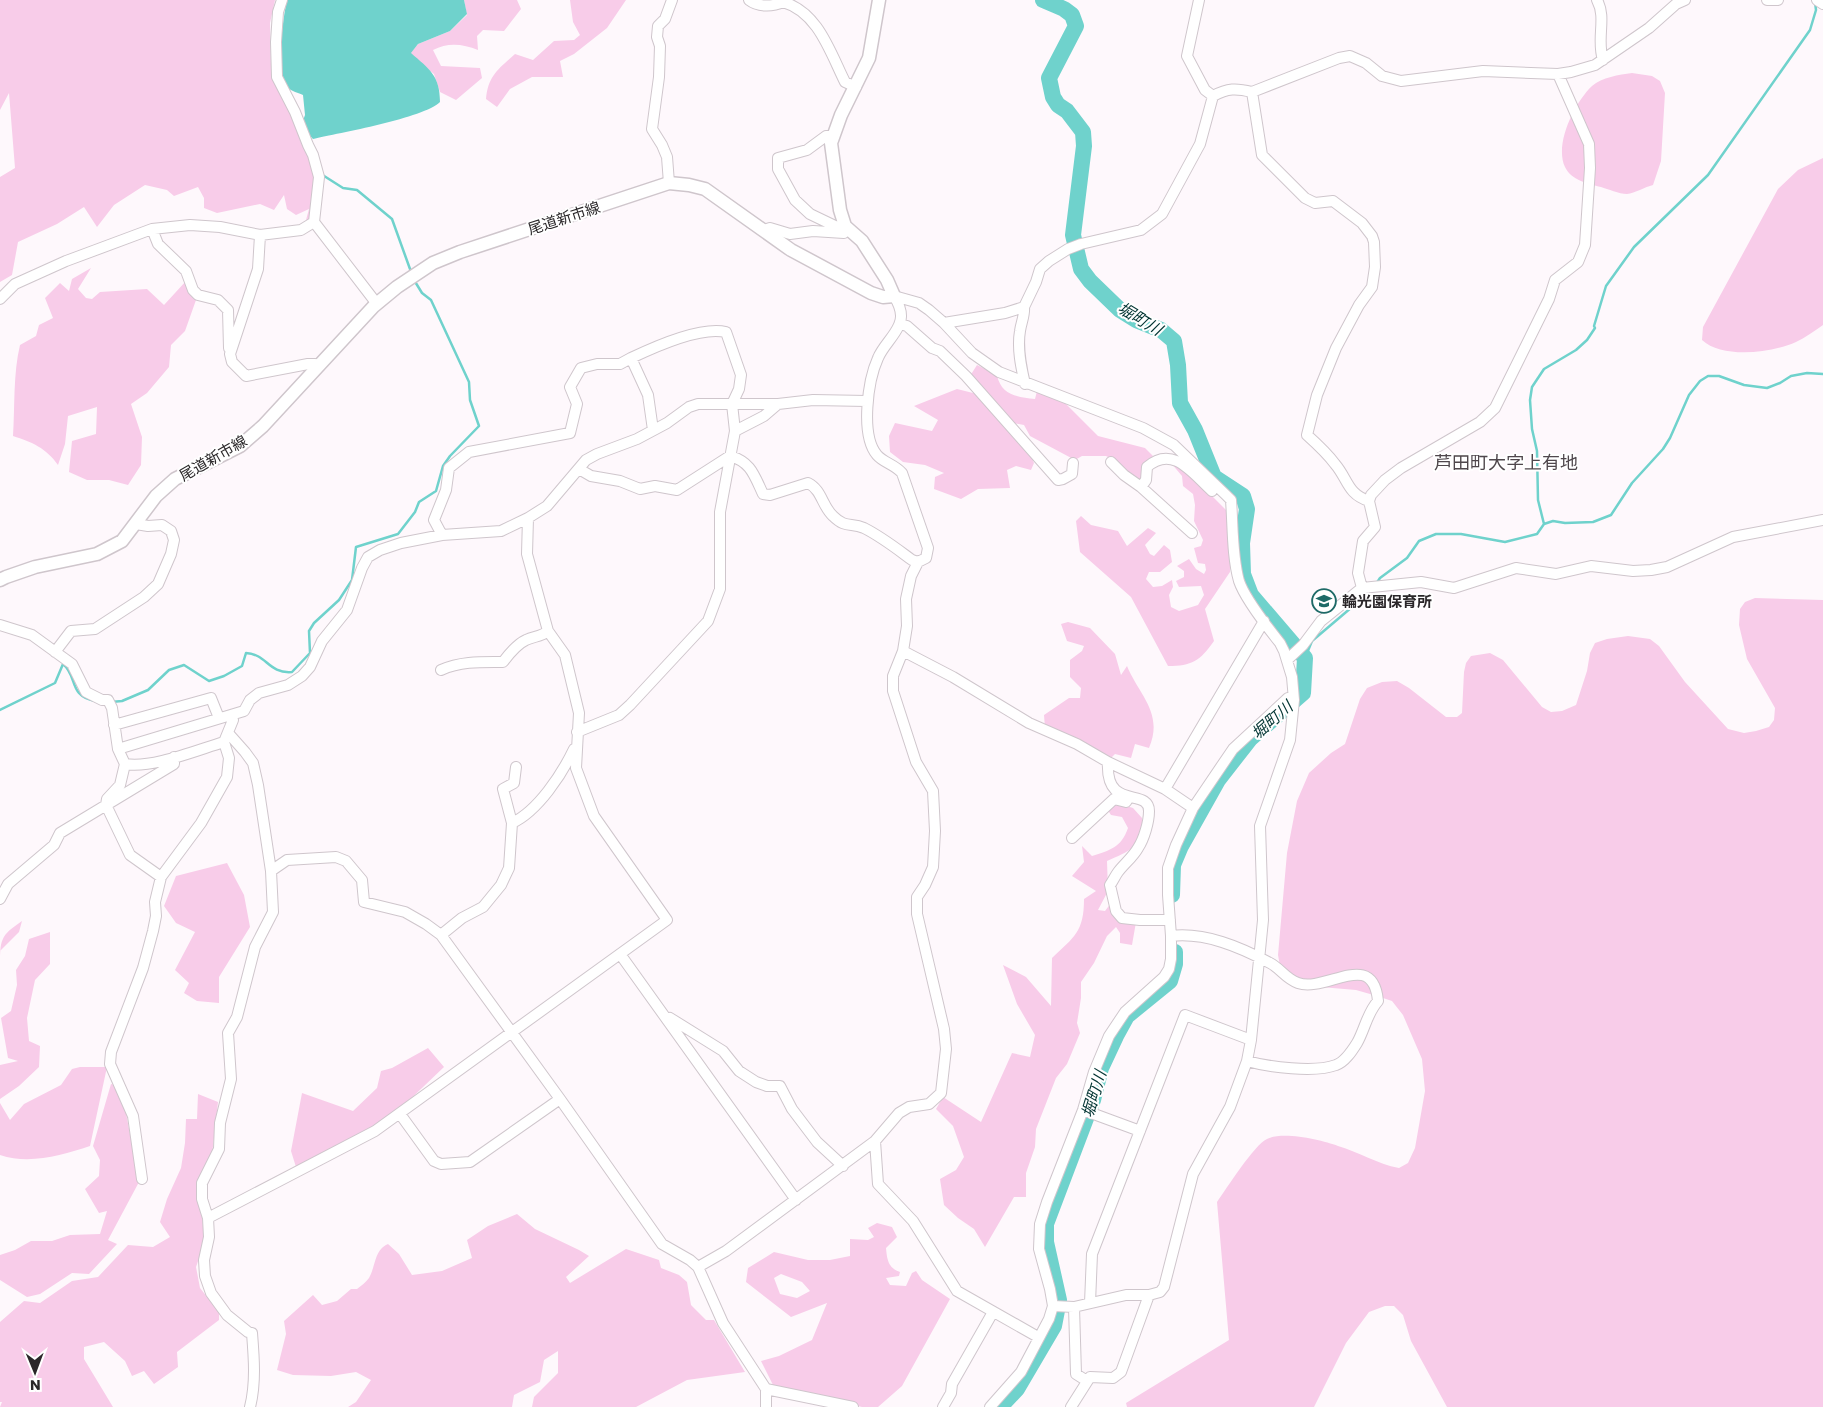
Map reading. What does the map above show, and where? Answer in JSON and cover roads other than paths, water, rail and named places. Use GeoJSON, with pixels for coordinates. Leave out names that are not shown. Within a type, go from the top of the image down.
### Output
{"type":"FeatureCollection","features":[{"type":"Feature","properties":{"kind":"main road"},"geometry":{"type":"LineString","coordinates":[[879,0],[868,58],[856,87],[841,115],[831,143],[840,210],[845,226],[862,241],[894,296]]}},
{"type":"Feature","properties":{"kind":"main road","name":"尾道新市線"},"geometry":{"type":"LineString","coordinates":[[0,580],[6,576],[35,568],[97,554],[122,541],[156,496],[175,479],[240,446],[263,426],[377,304],[397,287],[433,264],[460,252],[669,183],[706,189],[791,250],[871,293],[894,296]]}},
{"type":"Feature","properties":{"kind":"street"},"geometry":{"type":"LineString","coordinates":[[282,0],[278,12],[276,42],[277,77],[314,155],[320,177],[314,222],[377,304]]}},
{"type":"Feature","properties":{"kind":"street"},"geometry":{"type":"LineString","coordinates":[[669,183],[667,157],[652,129],[660,76],[658,26],[665,19],[672,0]]}},
{"type":"Feature","properties":{"kind":"street"},"geometry":{"type":"LineString","coordinates":[[749,0],[760,5],[783,2],[791,4],[808,16],[819,29],[845,82],[856,87]]}},
{"type":"Feature","properties":{"kind":"street"},"geometry":{"type":"LineString","coordinates":[[1199,0],[1187,56],[1205,90],[1213,96]]}},
{"type":"Feature","properties":{"kind":"street"},"geometry":{"type":"LineString","coordinates":[[1598,0],[1602,12],[1599,39],[1603,60]]}},
{"type":"Feature","properties":{"kind":"street"},"geometry":{"type":"LineString","coordinates":[[1025,384],[1020,355],[1020,333],[1024,307],[1040,269],[1068,249],[1081,244],[1141,230],[1162,214],[1200,144],[1213,96],[1224,90],[1238,89],[1252,92],[1339,58],[1350,56],[1366,63],[1382,76],[1401,81],[1483,71],[1558,74],[1595,66],[1649,28],[1676,4],[1684,0]]}},
{"type":"Feature","properties":{"kind":"street"},"geometry":{"type":"LineString","coordinates":[[1768,0],[1778,0]]}},
{"type":"Feature","properties":{"kind":"street"},"geometry":{"type":"LineString","coordinates":[[1817,0],[1823,4]]}},
{"type":"Feature","properties":{"kind":"street"},"geometry":{"type":"LineString","coordinates":[[1362,588],[1358,572],[1364,541],[1375,527],[1369,501],[1371,495],[1385,480],[1401,468],[1480,422],[1494,408],[1549,299],[1555,280],[1578,262],[1585,245],[1590,168],[1589,144],[1558,74]]}},
{"type":"Feature","properties":{"kind":"street"},"geometry":{"type":"LineString","coordinates":[[1252,92],[1262,155],[1306,198],[1314,203],[1333,201],[1357,219],[1372,236],[1374,242],[1375,267],[1372,287],[1359,305],[1336,348],[1317,395],[1307,435],[1337,466],[1350,490],[1360,498],[1369,501]]}},
{"type":"Feature","properties":{"kind":"street"},"geometry":{"type":"LineString","coordinates":[[834,136],[826,136],[807,150],[778,158],[778,169],[795,200],[810,214],[835,226],[849,229]]}},
{"type":"Feature","properties":{"kind":"street"},"geometry":{"type":"LineString","coordinates":[[0,299],[15,284],[66,260],[152,229],[190,225],[210,226],[260,235],[301,230],[314,222]]}},
{"type":"Feature","properties":{"kind":"street"},"geometry":{"type":"LineString","coordinates":[[764,230],[770,228],[790,234],[813,231],[843,233],[849,229]]}},
{"type":"Feature","properties":{"kind":"street"},"geometry":{"type":"LineString","coordinates":[[152,229],[158,244],[186,271],[193,290],[198,295],[218,300],[228,310],[232,362],[246,376],[308,364],[315,364],[318,367]]}},
{"type":"Feature","properties":{"kind":"street"},"geometry":{"type":"LineString","coordinates":[[230,354],[258,269],[260,235]]}},
{"type":"Feature","properties":{"kind":"street"},"geometry":{"type":"LineString","coordinates":[[894,296],[919,303],[944,323],[972,353],[999,372],[1025,384],[1143,428],[1174,445],[1231,500],[1235,558],[1239,582],[1285,656],[1292,677],[1294,700],[1290,740],[1260,826],[1263,920],[1251,1040],[1247,1061],[1230,1107],[1193,1174],[1164,1287],[1160,1292],[1149,1295],[1126,1295],[1071,1307],[1053,1306]]}},
{"type":"Feature","properties":{"kind":"street"},"geometry":{"type":"LineString","coordinates":[[698,1268],[726,1251],[843,1166],[875,1141],[899,1113],[909,1107],[929,1104],[941,1093],[946,1049],[944,1029],[917,914],[917,897],[933,867],[935,831],[933,791],[916,762],[893,691],[893,676],[903,651],[907,626],[906,599],[911,576],[918,562],[926,558],[928,548],[902,473],[896,466],[877,455],[872,447],[869,436],[867,401],[870,381],[878,357],[900,324],[900,306],[894,296]]}},
{"type":"Feature","properties":{"kind":"street"},"geometry":{"type":"LineString","coordinates":[[944,323],[1005,313],[1024,307]]}},
{"type":"Feature","properties":{"kind":"street"},"geometry":{"type":"LineString","coordinates":[[900,324],[907,326],[932,348],[940,351],[966,376],[1058,480],[1072,474],[1073,463]]}},
{"type":"Feature","properties":{"kind":"street"},"geometry":{"type":"LineString","coordinates":[[442,535],[434,520],[446,490],[449,468],[469,452],[570,433],[577,404],[570,387],[581,368],[597,364],[620,364],[665,342],[717,330],[726,332],[741,375],[732,404],[735,431],[720,512],[720,589],[708,621],[619,715],[577,738],[566,766],[555,782],[524,818],[512,823]]}},
{"type":"Feature","properties":{"kind":"street"},"geometry":{"type":"LineString","coordinates":[[631,358],[648,396],[654,430]]}},
{"type":"Feature","properties":{"kind":"street"},"geometry":{"type":"LineString","coordinates":[[118,749],[244,711],[250,700],[259,693],[288,685],[302,676],[310,667],[322,641],[347,610],[362,568],[368,557],[380,550],[400,543],[442,535],[501,531],[547,506],[586,460],[637,439],[698,404],[778,404],[812,400],[867,401]]}},
{"type":"Feature","properties":{"kind":"street"},"geometry":{"type":"LineString","coordinates":[[735,431],[764,416],[778,404]]}},
{"type":"Feature","properties":{"kind":"street"},"geometry":{"type":"LineString","coordinates":[[578,469],[592,476],[620,481],[640,489],[655,486],[676,490],[730,456],[739,458],[750,467],[763,494],[770,495],[808,484],[815,487],[831,515],[844,525],[860,526],[877,534],[912,560],[918,562]]}},
{"type":"Feature","properties":{"kind":"street"},"geometry":{"type":"LineString","coordinates":[[1141,487],[1146,480],[1147,467],[1162,457],[1179,461],[1215,494],[1221,490]]}},
{"type":"Feature","properties":{"kind":"street"},"geometry":{"type":"LineString","coordinates":[[1110,462],[1192,533]]}},
{"type":"Feature","properties":{"kind":"street"},"geometry":{"type":"LineString","coordinates":[[208,1218],[375,1131],[667,920],[594,816],[576,768],[579,713],[565,656],[548,632],[527,554],[528,518]]}},
{"type":"Feature","properties":{"kind":"street"},"geometry":{"type":"LineString","coordinates":[[1285,656],[1303,645],[1321,621],[1362,588],[1421,582],[1454,588],[1516,568],[1556,574],[1591,566],[1633,571],[1651,570],[1667,567],[1733,537],[1823,520]]}},
{"type":"Feature","properties":{"kind":"street"},"geometry":{"type":"LineString","coordinates":[[55,652],[72,631],[95,629],[144,597],[158,584],[171,554],[174,540],[171,531],[162,525],[136,524]]}},
{"type":"Feature","properties":{"kind":"street"},"geometry":{"type":"LineString","coordinates":[[1165,789],[1264,622]]}},
{"type":"Feature","properties":{"kind":"street"},"geometry":{"type":"LineString","coordinates":[[0,625],[32,635],[72,664],[86,692],[110,704],[118,749],[125,764],[120,785],[107,799],[106,805],[130,856],[161,877]]}},
{"type":"Feature","properties":{"kind":"street"},"geometry":{"type":"LineString","coordinates":[[441,670],[453,665],[476,662],[503,662],[510,652],[526,640],[542,636],[548,632]]}},
{"type":"Feature","properties":{"kind":"street"},"geometry":{"type":"LineString","coordinates":[[903,651],[953,677],[1029,723],[1077,744],[1108,762],[1165,789],[1193,808]]}},
{"type":"Feature","properties":{"kind":"street"},"geometry":{"type":"LineString","coordinates":[[114,725],[211,698],[219,718]]}},
{"type":"Feature","properties":{"kind":"street"},"geometry":{"type":"LineString","coordinates":[[990,1407],[1021,1372],[1038,1337],[1049,1320],[1053,1306],[1039,1249],[1040,1224],[1083,1110],[1094,1072],[1109,1036],[1125,1012],[1164,977],[1169,969],[1171,936],[1168,868],[1176,845],[1193,808],[1233,749],[1288,698],[1294,700]]}},
{"type":"Feature","properties":{"kind":"street"},"geometry":{"type":"LineString","coordinates":[[142,1179],[133,1116],[110,1064],[110,1052],[143,968],[156,916],[155,902],[161,877],[201,823],[227,777],[229,758],[226,738],[234,720],[231,714]]}},
{"type":"Feature","properties":{"kind":"street"},"geometry":{"type":"LineString","coordinates":[[125,764],[135,766],[174,757],[226,738]]}},
{"type":"Feature","properties":{"kind":"street"},"geometry":{"type":"LineString","coordinates":[[226,738],[245,752],[253,763],[271,872],[273,912],[254,946],[237,1017],[228,1033],[231,1079],[220,1123],[219,1149],[202,1183],[202,1199],[208,1218],[209,1236],[204,1260],[205,1276],[211,1293],[227,1315],[252,1333],[254,1393],[250,1407]]}},
{"type":"Feature","properties":{"kind":"street"},"geometry":{"type":"LineString","coordinates":[[0,898],[8,884],[54,845],[60,833],[174,764],[174,757]]}},
{"type":"Feature","properties":{"kind":"street"},"geometry":{"type":"LineString","coordinates":[[1108,762],[1107,776],[1113,789],[1122,795],[1142,799],[1148,804],[1149,810],[1146,828],[1138,848],[1110,885],[1116,911],[1122,918],[1170,920]]}},
{"type":"Feature","properties":{"kind":"street"},"geometry":{"type":"LineString","coordinates":[[441,935],[462,918],[483,907],[501,885],[509,868],[512,823],[503,789],[514,783],[516,767]]}},
{"type":"Feature","properties":{"kind":"street"},"geometry":{"type":"LineString","coordinates":[[1072,838],[1114,799],[1126,802],[1131,797]]}},
{"type":"Feature","properties":{"kind":"street"},"geometry":{"type":"LineString","coordinates":[[271,872],[288,860],[336,857],[346,861],[362,880],[364,902],[405,912],[441,935],[662,1244],[690,1260],[698,1268],[723,1322],[766,1389],[766,1407]]}},
{"type":"Feature","properties":{"kind":"street"},"geometry":{"type":"LineString","coordinates":[[1171,936],[1183,935],[1217,940],[1271,963],[1288,978],[1298,983],[1310,985],[1353,975],[1366,976],[1374,982],[1378,1002],[1371,1009],[1366,1026],[1357,1044],[1344,1060],[1337,1065],[1309,1068],[1281,1067],[1247,1061]]}},
{"type":"Feature","properties":{"kind":"street"},"geometry":{"type":"LineString","coordinates":[[620,954],[796,1200]]}},
{"type":"Feature","properties":{"kind":"street"},"geometry":{"type":"LineString","coordinates":[[1090,1303],[1092,1254],[1185,1015],[1251,1040]]}},
{"type":"Feature","properties":{"kind":"street"},"geometry":{"type":"LineString","coordinates":[[668,1020],[670,1018],[722,1050],[739,1071],[756,1082],[767,1086],[780,1086],[792,1109],[817,1142],[843,1166]]}},
{"type":"Feature","properties":{"kind":"street"},"geometry":{"type":"LineString","coordinates":[[400,1114],[434,1161],[441,1164],[470,1162],[560,1099]]}},
{"type":"Feature","properties":{"kind":"street"},"geometry":{"type":"LineString","coordinates":[[1083,1110],[1140,1130]]}},
{"type":"Feature","properties":{"kind":"street"},"geometry":{"type":"LineString","coordinates":[[875,1141],[878,1184],[913,1221],[956,1290],[1038,1337]]}},
{"type":"Feature","properties":{"kind":"street"},"geometry":{"type":"LineString","coordinates":[[1071,1407],[1090,1377],[1113,1378],[1120,1372],[1149,1295]]}},
{"type":"Feature","properties":{"kind":"street"},"geometry":{"type":"LineString","coordinates":[[1071,1307],[1076,1374],[1087,1382]]}},
{"type":"Feature","properties":{"kind":"street"},"geometry":{"type":"LineString","coordinates":[[944,1407],[951,1393],[952,1384],[993,1312]]}},
{"type":"Feature","properties":{"kind":"street"},"geometry":{"type":"LineString","coordinates":[[766,1389],[853,1407]]}},
{"type":"Feature","properties":{"kind":"water"},"geometry":{"type":"Polygon","coordinates":[[[287,0],[464,0],[467,14],[450,31],[418,44],[411,53],[428,68],[436,79],[440,102],[417,114],[400,119],[313,139],[301,126],[305,115],[303,95],[288,88],[282,71],[281,46],[287,0]]]}},
{"type":"Feature","properties":{"kind":"waterway","name":"堀町川"},"geometry":{"type":"LineString","coordinates":[[1043,0],[1064,9],[1072,15],[1076,26],[1049,78],[1053,97],[1058,105],[1067,111],[1083,132],[1084,146],[1073,235],[1081,269],[1090,281],[1120,310],[1136,320],[1161,330],[1174,341],[1178,365],[1180,403],[1195,430],[1214,477],[1243,496],[1247,509],[1242,543],[1243,574],[1251,595],[1305,658],[1303,693],[1250,739],[1218,780],[1181,846],[1173,865],[1172,895]]}},
{"type":"Feature","properties":{"kind":"waterway"},"geometry":{"type":"LineString","coordinates":[[1544,524],[1538,500],[1537,451],[1532,429],[1530,400],[1532,387],[1544,369],[1576,350],[1587,340],[1595,328],[1606,286],[1634,247],[1708,175],[1810,30],[1816,10],[1815,2]]}},
{"type":"Feature","properties":{"kind":"waterway"},"geometry":{"type":"LineString","coordinates":[[321,174],[343,188],[357,190],[392,219],[410,269]]}},
{"type":"Feature","properties":{"kind":"waterway"},"geometry":{"type":"LineString","coordinates":[[111,702],[122,701],[148,690],[169,670],[184,665],[209,681],[224,676],[242,666],[246,653],[259,657],[278,670],[292,672],[310,653],[309,631],[314,623],[339,600],[352,580],[356,547],[398,534],[415,512],[419,502],[436,491],[443,466],[479,426],[470,400],[469,382],[431,300],[422,293],[414,280]]}},
{"type":"Feature","properties":{"kind":"waterway"},"geometry":{"type":"LineString","coordinates":[[1376,584],[1380,578],[1407,558],[1419,541],[1436,534],[1461,534],[1505,542],[1537,534],[1544,524],[1553,521],[1565,523],[1593,522],[1611,515],[1632,483],[1663,449],[1670,438],[1689,395],[1700,381],[1708,376],[1719,376],[1744,385],[1767,388],[1791,376],[1807,373],[1823,374]]}},
{"type":"Feature","properties":{"kind":"waterway"},"geometry":{"type":"LineString","coordinates":[[1305,658],[1312,641],[1370,590]]}},
{"type":"Feature","properties":{"kind":"waterway"},"geometry":{"type":"LineString","coordinates":[[0,710],[55,683],[63,664],[71,674],[74,685],[81,695],[95,701]]}},
{"type":"Feature","properties":{"kind":"waterway","name":"堀町川"},"geometry":{"type":"LineString","coordinates":[[1000,1407],[1017,1389],[1054,1326],[1059,1300],[1046,1242],[1046,1224],[1093,1100],[1101,1068],[1127,1016],[1170,981],[1175,964],[1175,952]]}},
{"type":"Feature","properties":{"kind":"place","name":"輪光園保育所"},"geometry":{"type":"Point","coordinates":[1324,601]}},
{"type":"Feature","properties":{"kind":"district","name":"芦田町大字上有地"},"geometry":{"type":"Point","coordinates":[1506,462]}}]}
